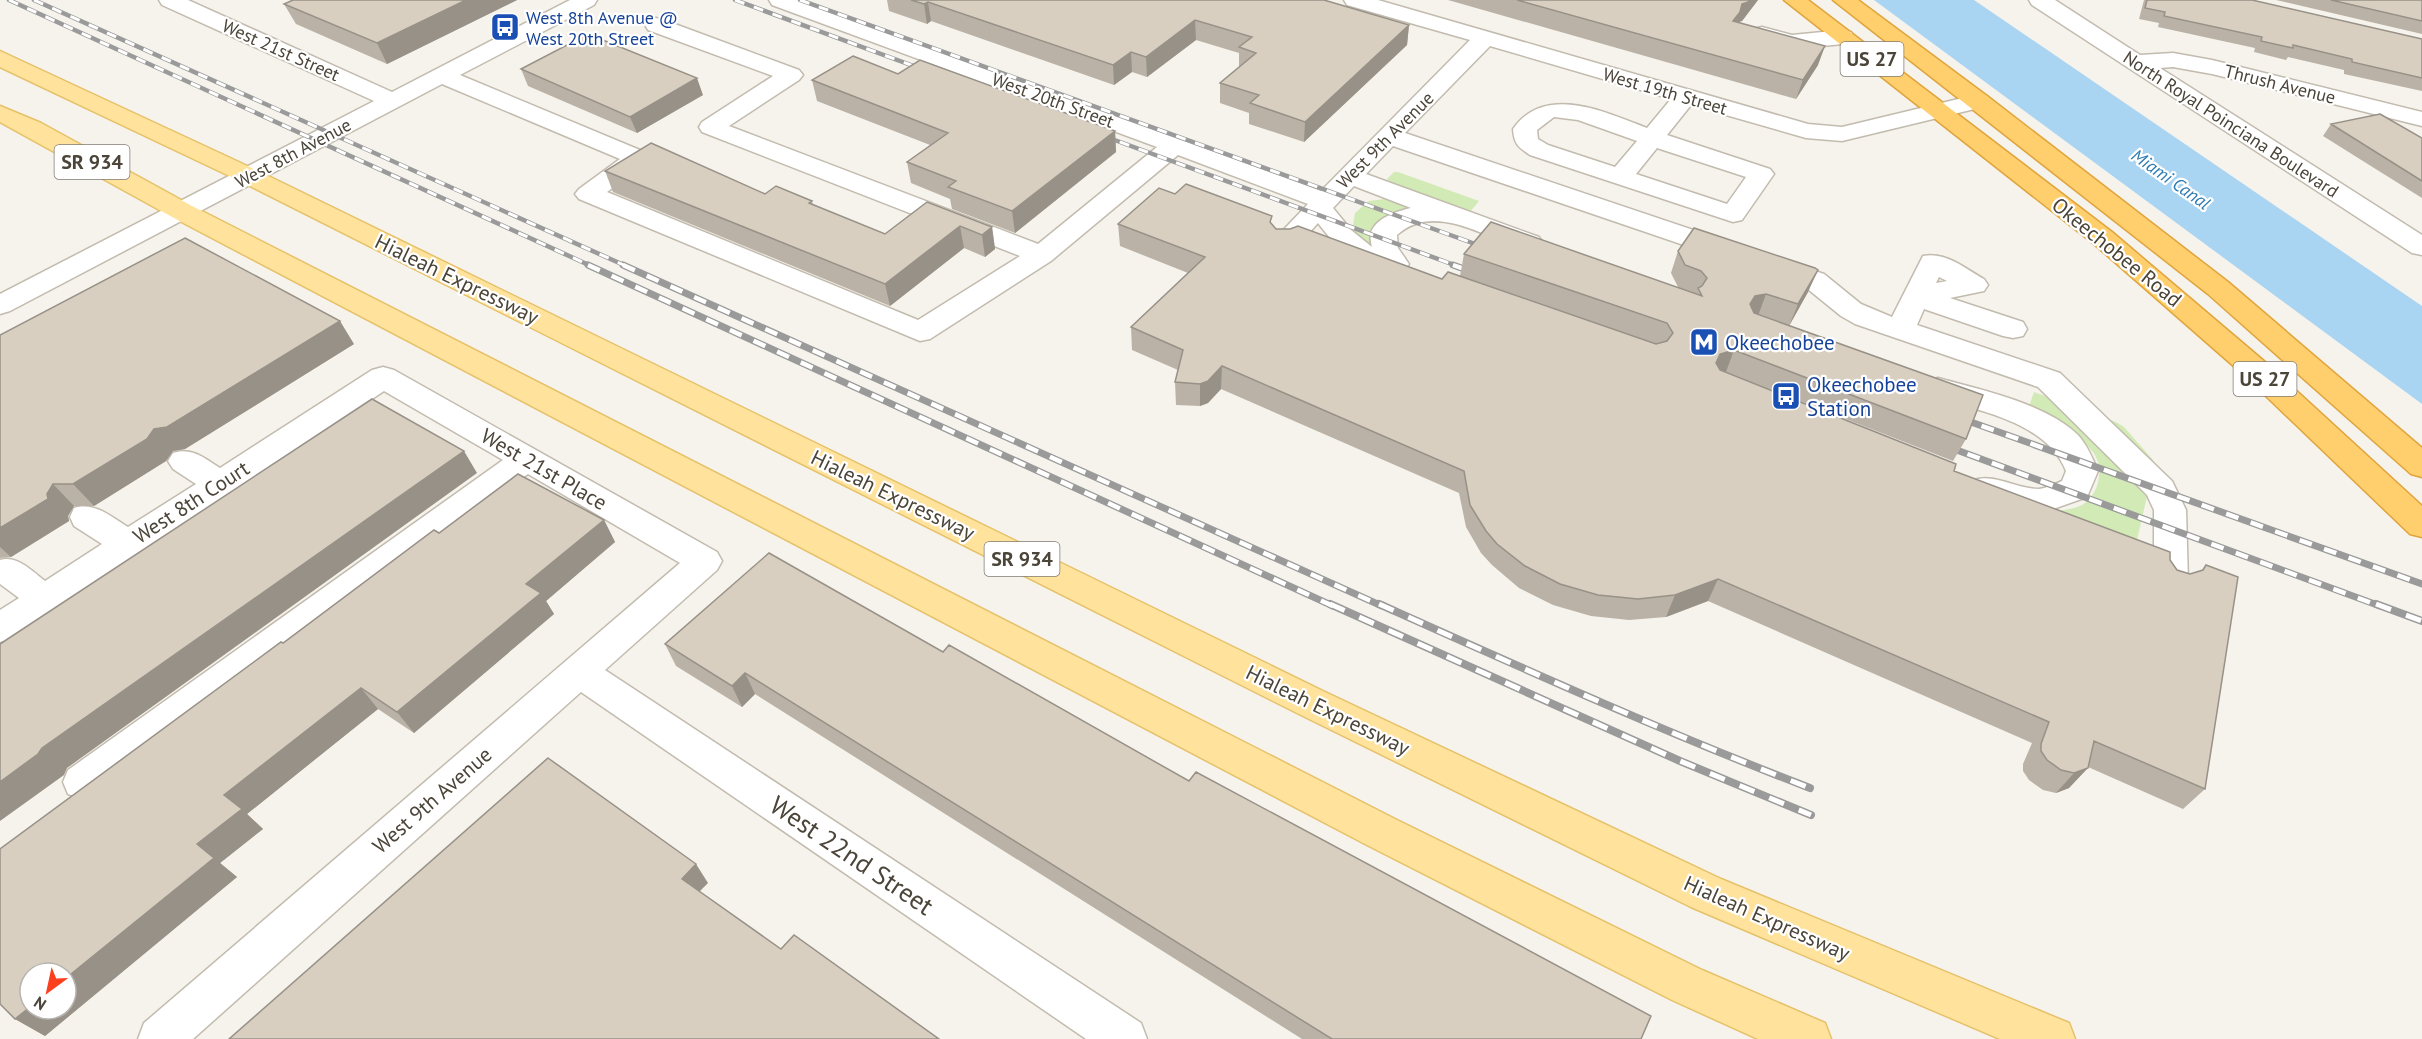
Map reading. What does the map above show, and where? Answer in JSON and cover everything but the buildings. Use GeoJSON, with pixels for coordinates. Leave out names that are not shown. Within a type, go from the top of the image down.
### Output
{"type":"FeatureCollection","features":[{"type":"Feature","properties":{"kind":"highway","name":"Okeechobee Road"},"geometry":{"type":"LineString","coordinates":[[1795,0],[2120,252],[2255,369],[2422,525]]}},
{"type":"Feature","properties":{"kind":"highway","name":"Okeechobee Road"},"geometry":{"type":"LineString","coordinates":[[1844,0],[1979,101],[2218,288],[2422,466]]}},
{"type":"Feature","properties":{"kind":"main road","name":"Hialeah Expressway"},"geometry":{"type":"LineString","coordinates":[[0,58],[249,176],[1312,703],[1696,888],[2053,1039]]}},
{"type":"Feature","properties":{"kind":"main road","name":"SR 934"},"geometry":{"type":"LineString","coordinates":[[0,113],[32,128],[183,212],[1381,832],[1686,985],[1809,1039]]}},
{"type":"Feature","properties":{"kind":"street","name":"West 21st Street"},"geometry":{"type":"LineString","coordinates":[[170,0],[393,101]]}},
{"type":"Feature","properties":{"kind":"street","name":"West 8th Avenue"},"geometry":{"type":"LineString","coordinates":[[0,305],[183,212],[585,0]]}},
{"type":"Feature","properties":{"kind":"street","name":"West 20th Street"},"geometry":{"type":"LineString","coordinates":[[780,0],[1175,145],[1322,204]]}},
{"type":"Feature","properties":{"kind":"street"},"geometry":{"type":"LineString","coordinates":[[814,13],[835,0]]}},
{"type":"Feature","properties":{"kind":"street","name":"West 19th Street"},"geometry":{"type":"LineString","coordinates":[[1355,0],[1797,128],[1842,134],[1979,101]]}},
{"type":"Feature","properties":{"kind":"street","name":"North Royal Poinciana Boulevard"},"geometry":{"type":"LineString","coordinates":[[2040,0],[2079,14],[2136,62],[2422,247]]}},
{"type":"Feature","properties":{"kind":"street"},"geometry":{"type":"LineString","coordinates":[[656,25],[791,75],[711,127],[1041,255]]}},
{"type":"Feature","properties":{"kind":"street"},"geometry":{"type":"LineString","coordinates":[[1746,29],[1792,42],[1843,37]]}},
{"type":"Feature","properties":{"kind":"street","name":"West 9th Avenue"},"geometry":{"type":"LineString","coordinates":[[1284,243],[1485,38]]}},
{"type":"Feature","properties":{"kind":"street","name":"Thrush Avenue"},"geometry":{"type":"LineString","coordinates":[[2136,62],[2173,60],[2200,65],[2422,119]]}},
{"type":"Feature","properties":{"kind":"street"},"geometry":{"type":"LineString","coordinates":[[442,76],[638,158],[588,194],[920,332],[1041,255],[1175,145]]}},
{"type":"Feature","properties":{"kind":"street"},"geometry":{"type":"LineString","coordinates":[[1620,177],[1685,97]]}},
{"type":"Feature","properties":{"kind":"street"},"geometry":{"type":"LineString","coordinates":[[1556,110],[1573,111],[1652,138],[1761,174],[1733,214],[1539,150],[1526,142],[1525,129],[1543,113],[1556,110]]}},
{"type":"Feature","properties":{"kind":"street"},"geometry":{"type":"LineString","coordinates":[[1389,136],[1814,280],[1851,310],[1865,318],[2049,380],[2161,489],[2170,510],[2171,581]]}},
{"type":"Feature","properties":{"kind":"street"},"geometry":{"type":"LineString","coordinates":[[1349,176],[1552,251]]}},
{"type":"Feature","properties":{"kind":"street"},"geometry":{"type":"LineString","coordinates":[[1322,204],[1342,236],[1361,253],[1405,268],[1385,248],[1384,233],[1397,220],[1420,212],[1454,214]]}},
{"type":"Feature","properties":{"kind":"street"},"geometry":{"type":"LineString","coordinates":[[1900,330],[1916,296],[2013,329]]}},
{"type":"Feature","properties":{"kind":"street","name":"West 21st Place"},"geometry":{"type":"LineString","coordinates":[[382,377],[705,561]]}},
{"type":"Feature","properties":{"kind":"street","name":"West 8th Court"},"geometry":{"type":"LineString","coordinates":[[0,628],[382,377]]}},
{"type":"Feature","properties":{"kind":"street"},"geometry":{"type":"LineString","coordinates":[[1913,380],[2025,417],[2049,429],[2073,451],[2082,471],[2076,489],[2042,501],[2003,496],[1959,478]]}},
{"type":"Feature","properties":{"kind":"street"},"geometry":{"type":"LineString","coordinates":[[82,782],[526,459]]}},
{"type":"Feature","properties":{"kind":"street"},"geometry":{"type":"LineString","coordinates":[[184,461],[220,483]]}},
{"type":"Feature","properties":{"kind":"street"},"geometry":{"type":"LineString","coordinates":[[86,518],[128,544]]}},
{"type":"Feature","properties":{"kind":"street","name":"West 9th Avenue"},"geometry":{"type":"LineString","coordinates":[[160,1039],[705,561]]}},
{"type":"Feature","properties":{"kind":"street"},"geometry":{"type":"LineString","coordinates":[[7,571],[45,599]]}},
{"type":"Feature","properties":{"kind":"street","name":"West 22nd Street"},"geometry":{"type":"LineString","coordinates":[[578,671],[1125,1039]]}},
{"type":"Feature","properties":{"kind":"green space"},"geometry":{"type":"Polygon","coordinates":[[[1394,172],[1479,201],[1470,212],[1390,183],[1387,179],[1394,172]]]}},
{"type":"Feature","properties":{"kind":"green space"},"geometry":{"type":"Polygon","coordinates":[[[1384,199],[1409,207],[1391,217],[1372,242],[1364,243],[1352,232],[1355,213],[1369,201],[1384,199]]]}},
{"type":"Feature","properties":{"kind":"green space"},"geometry":{"type":"Polygon","coordinates":[[[2034,392],[2116,422],[2124,427],[2153,460],[2151,479],[2131,566],[2045,512],[2082,505],[2097,487],[2099,472],[2096,457],[2086,445],[2027,412],[2034,392]]]}},
{"type":"Feature","properties":{"kind":"water","name":"Miami Canal"},"geometry":{"type":"Polygon","coordinates":[[[1874,0],[1974,0],[2422,306],[2422,404],[1874,0]]]}},
{"type":"Feature","properties":{"kind":"railway"},"geometry":{"type":"LineString","coordinates":[[9,0],[591,266]]}},
{"type":"Feature","properties":{"kind":"railway"},"geometry":{"type":"LineString","coordinates":[[34,0],[626,266]]}},
{"type":"Feature","properties":{"kind":"railway"},"geometry":{"type":"LineString","coordinates":[[735,0],[927,71]]}},
{"type":"Feature","properties":{"kind":"railway"},"geometry":{"type":"LineString","coordinates":[[800,0],[1489,249]]}},
{"type":"Feature","properties":{"kind":"railway"},"geometry":{"type":"LineString","coordinates":[[1101,135],[1457,266]]}},
{"type":"Feature","properties":{"kind":"railway"},"geometry":{"type":"LineString","coordinates":[[588,265],[1333,606]]}},
{"type":"Feature","properties":{"kind":"railway"},"geometry":{"type":"LineString","coordinates":[[623,265],[1382,606]]}},
{"type":"Feature","properties":{"kind":"railway"},"geometry":{"type":"LineString","coordinates":[[1453,265],[1478,274]]}},
{"type":"Feature","properties":{"kind":"railway"},"geometry":{"type":"LineString","coordinates":[[1957,417],[2422,584]]}},
{"type":"Feature","properties":{"kind":"railway"},"geometry":{"type":"LineString","coordinates":[[1943,445],[2380,606]]}},
{"type":"Feature","properties":{"kind":"railway"},"geometry":{"type":"LineString","coordinates":[[1330,604],[1680,761],[1811,815]]}},
{"type":"Feature","properties":{"kind":"railway"},"geometry":{"type":"LineString","coordinates":[[1379,604],[1647,722],[1810,788]]}},
{"type":"Feature","properties":{"kind":"railway"},"geometry":{"type":"LineString","coordinates":[[2376,604],[2422,621]]}},
{"type":"Feature","properties":{"kind":"place","name":"West 8th Avenue @ West 20th Street"},"geometry":{"type":"Point","coordinates":[505,27]}},
{"type":"Feature","properties":{"kind":"place","name":"Okeechobee"},"geometry":{"type":"Point","coordinates":[1704,342]}},
{"type":"Feature","properties":{"kind":"place","name":"Okeechobee Station"},"geometry":{"type":"Point","coordinates":[1786,396]}}]}
